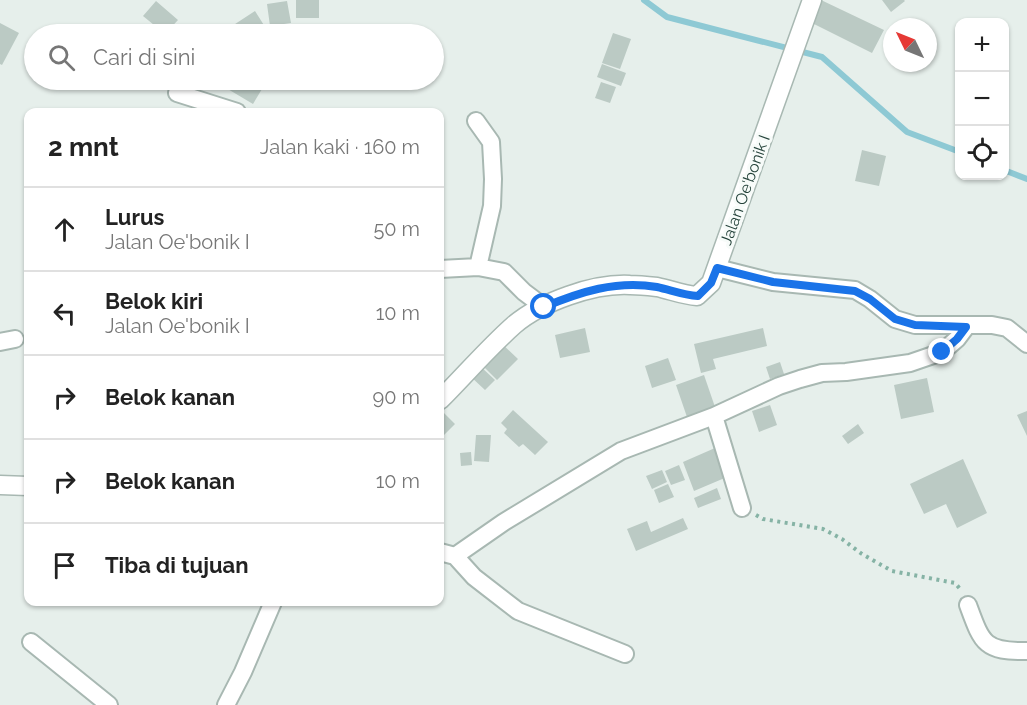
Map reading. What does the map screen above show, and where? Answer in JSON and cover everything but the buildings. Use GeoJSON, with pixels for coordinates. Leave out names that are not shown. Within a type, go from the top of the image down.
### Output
{"type":"FeatureCollection","features":[{"type":"Feature","properties":{"kind":"street","name":"Jalan Oe'bonik I"},"geometry":{"type":"LineString","coordinates":[[444,396],[514,325],[544,307],[574,294],[602,287],[627,285],[657,287],[685,295],[698,296],[711,283],[812,0]]}},
{"type":"Feature","properties":{"kind":"street"},"geometry":{"type":"LineString","coordinates":[[177,93],[224,108]]}},
{"type":"Feature","properties":{"kind":"street"},"geometry":{"type":"LineString","coordinates":[[476,121],[491,142],[493,180],[492,206],[478,267]]}},
{"type":"Feature","properties":{"kind":"street"},"geometry":{"type":"LineString","coordinates":[[444,269],[478,267],[504,272],[524,292],[544,307]]}},
{"type":"Feature","properties":{"kind":"street"},"geometry":{"type":"LineString","coordinates":[[717,268],[773,282],[855,291],[870,299],[895,319],[915,325],[966,327],[992,325],[1007,328],[1027,344]]}},
{"type":"Feature","properties":{"kind":"street"},"geometry":{"type":"LineString","coordinates":[[625,654],[518,611],[447,554],[621,451],[714,416],[779,386],[800,379],[822,373],[909,363],[942,352],[957,339],[966,327]]}},
{"type":"Feature","properties":{"kind":"street"},"geometry":{"type":"LineString","coordinates":[[714,416],[742,508]]}},
{"type":"Feature","properties":{"kind":"street"},"geometry":{"type":"LineString","coordinates":[[0,485],[24,486]]}},
{"type":"Feature","properties":{"kind":"street"},"geometry":{"type":"LineString","coordinates":[[968,605],[977,631],[987,645],[1004,652],[1027,651]]}},
{"type":"Feature","properties":{"kind":"street"},"geometry":{"type":"LineString","coordinates":[[226,705],[271,606]]}},
{"type":"Feature","properties":{"kind":"street"},"geometry":{"type":"LineString","coordinates":[[31,642],[109,705]]}},
{"type":"Feature","properties":{"kind":"path"},"geometry":{"type":"LineString","coordinates":[[742,508],[763,519],[823,529],[892,571],[955,583],[968,605]]}},
{"type":"Feature","properties":{"kind":"waterway"},"geometry":{"type":"LineString","coordinates":[[644,0],[667,17],[822,57],[907,132],[955,150]]}},
{"type":"Feature","properties":{"kind":"waterway"},"geometry":{"type":"LineString","coordinates":[[1009,172],[1027,179]]}},
{"type":"Feature","properties":{"kind":"route"},"geometry":{"type":"LineString","coordinates":[[544,307],[574,294],[602,287],[627,285],[657,287],[685,295],[698,296],[711,283],[717,268],[773,282],[855,291],[870,299],[895,319],[915,325],[966,327],[957,339],[942,352]]}}]}
